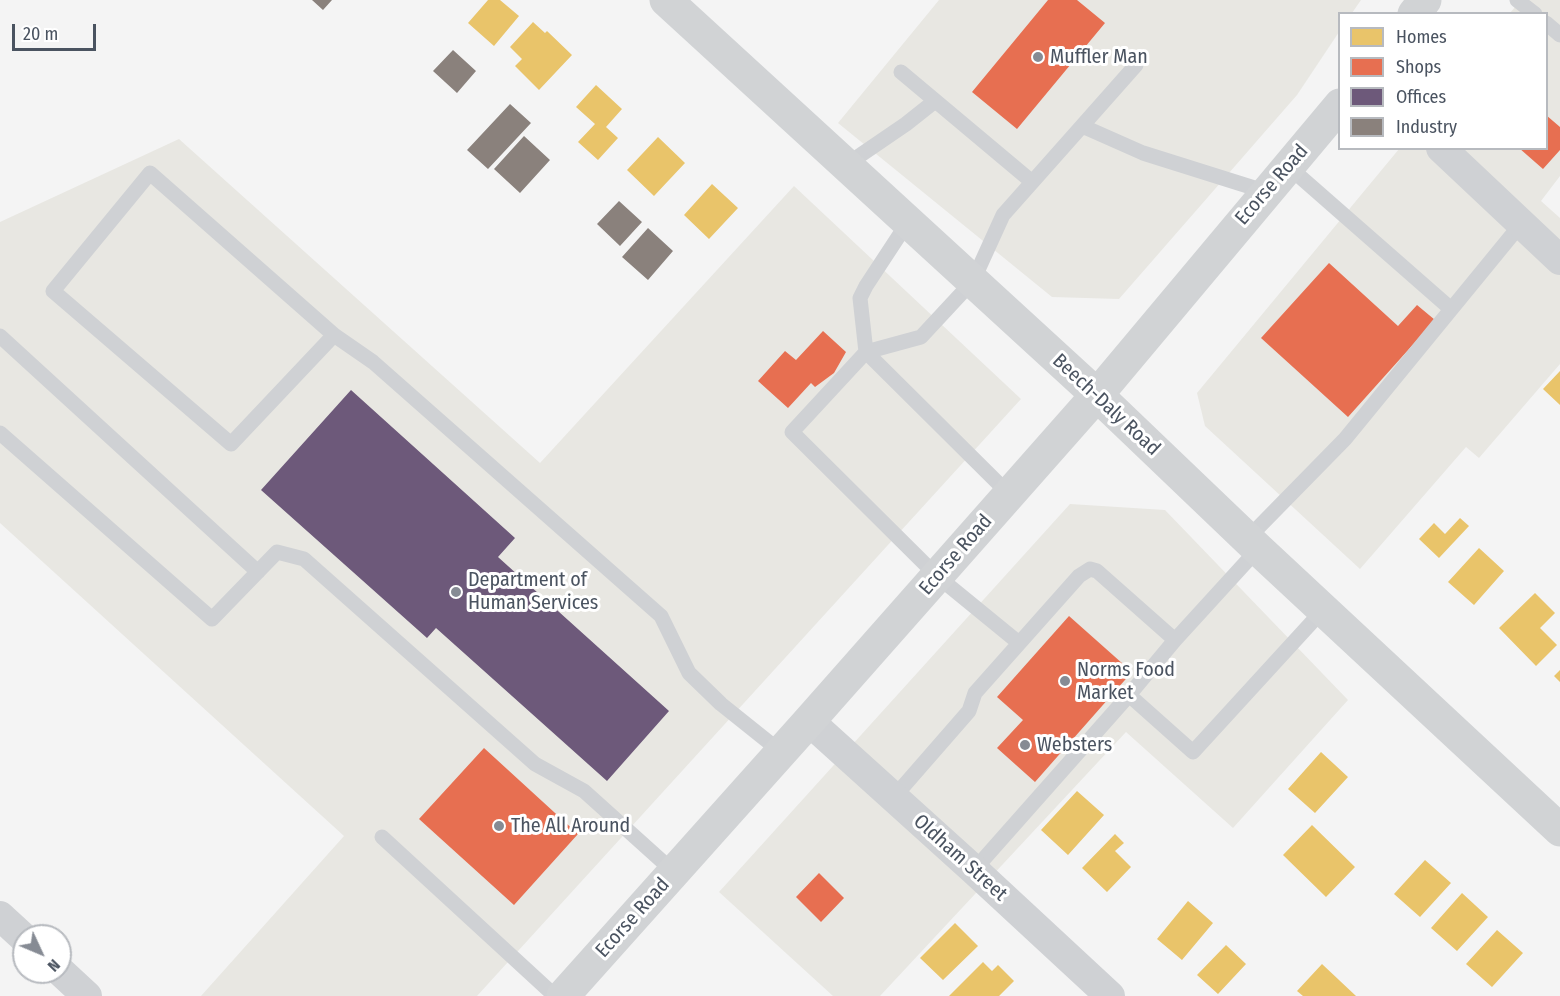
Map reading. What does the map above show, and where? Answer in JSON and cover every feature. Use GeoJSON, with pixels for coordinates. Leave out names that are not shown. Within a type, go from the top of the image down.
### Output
{"type":"FeatureCollection","features":[{"type":"Feature","properties":{"kind":"street","name":"Beech-Daly Road"},"geometry":{"type":"LineString","coordinates":[[666,0],[1097,395],[1252,544],[1560,830]]}},
{"type":"Feature","properties":{"kind":"street","name":"Ecorse Road"},"geometry":{"type":"LineString","coordinates":[[563,996],[1097,395],[1338,107]]}},
{"type":"Feature","properties":{"kind":"street"},"geometry":{"type":"LineString","coordinates":[[1443,150],[1560,260]]}},
{"type":"Feature","properties":{"kind":"street","name":"Oldham Street"},"geometry":{"type":"LineString","coordinates":[[809,721],[1110,996]]}},
{"type":"Feature","properties":{"kind":"street"},"geometry":{"type":"LineString","coordinates":[[0,916],[12,927]]}},
{"type":"Feature","properties":{"kind":"street"},"geometry":{"type":"LineString","coordinates":[[72,982],[87,996]]}},
{"type":"Feature","properties":{"kind":"lane"},"geometry":{"type":"LineString","coordinates":[[1517,0],[1532,12]]}},
{"type":"Feature","properties":{"kind":"lane"},"geometry":{"type":"LineString","coordinates":[[1548,25],[1560,35]]}},
{"type":"Feature","properties":{"kind":"lane"},"geometry":{"type":"LineString","coordinates":[[1019,643],[937,576],[792,432],[866,352],[921,337],[973,281],[1003,214],[1136,65]]}},
{"type":"Feature","properties":{"kind":"lane"},"geometry":{"type":"LineString","coordinates":[[901,72],[1031,181]]}},
{"type":"Feature","properties":{"kind":"lane"},"geometry":{"type":"LineString","coordinates":[[846,165],[906,124],[935,100]]}},
{"type":"Feature","properties":{"kind":"lane"},"geometry":{"type":"LineString","coordinates":[[1082,126],[1143,153],[1267,192]]}},
{"type":"Feature","properties":{"kind":"lane"},"geometry":{"type":"LineString","coordinates":[[1289,167],[1451,309]]}},
{"type":"Feature","properties":{"kind":"lane"},"geometry":{"type":"LineString","coordinates":[[334,335],[231,444],[53,291],[150,173],[334,335],[373,362],[662,616],[689,673],[721,704],[781,752]]}},
{"type":"Feature","properties":{"kind":"lane"},"geometry":{"type":"LineString","coordinates":[[908,222],[860,297],[866,352],[1009,494]]}},
{"type":"Feature","properties":{"kind":"lane"},"geometry":{"type":"LineString","coordinates":[[974,870],[1129,695],[1252,544],[1345,439],[1521,224]]}},
{"type":"Feature","properties":{"kind":"lane"},"geometry":{"type":"LineString","coordinates":[[0,336],[258,572]]}},
{"type":"Feature","properties":{"kind":"lane"},"geometry":{"type":"LineString","coordinates":[[0,433],[212,619],[277,552],[304,558],[536,764],[584,791],[674,872]]}},
{"type":"Feature","properties":{"kind":"lane"},"geometry":{"type":"LineString","coordinates":[[894,797],[969,711],[975,693],[1079,576],[1090,569],[1097,571],[1174,640]]}},
{"type":"Feature","properties":{"kind":"lane"},"geometry":{"type":"LineString","coordinates":[[1129,695],[1193,752],[1323,610]]}},
{"type":"Feature","properties":{"kind":"lane"},"geometry":{"type":"LineString","coordinates":[[382,837],[555,996]]}},
{"type":"Feature","properties":{"kind":"shaded area"},"geometry":{"type":"Polygon","coordinates":[[[939,0],[1361,0],[1353,12],[1338,12],[1338,34],[1297,95],[1119,299],[1052,297],[838,123],[939,0]]]}},
{"type":"Feature","properties":{"kind":"shaded area"},"geometry":{"type":"Polygon","coordinates":[[[1521,0],[1560,0],[1560,176],[1541,201],[1560,218],[1560,364],[1479,458],[1466,447],[1360,569],[1205,426],[1197,393],[1398,150],[1548,150],[1548,12],[1511,12],[1521,0]]]}},
{"type":"Feature","properties":{"kind":"shaded area"},"geometry":{"type":"Polygon","coordinates":[[[179,139],[540,463],[794,186],[1021,399],[477,996],[201,996],[344,836],[0,523],[0,222],[179,139]]]}},
{"type":"Feature","properties":{"kind":"shaded area"},"geometry":{"type":"Polygon","coordinates":[[[1070,504],[1165,510],[1348,700],[1233,828],[1126,732],[880,996],[833,996],[719,892],[1070,504]]]}},
{"type":"Feature","properties":{"kind":"building: Homes"},"geometry":{"type":"Polygon","coordinates":[[[488,0],[500,0],[519,16],[494,46],[468,23],[488,0]]]}},
{"type":"Feature","properties":{"kind":"building: Homes"},"geometry":{"type":"Polygon","coordinates":[[[533,22],[545,33],[547,31],[572,55],[539,90],[515,66],[522,59],[510,47],[533,22]]]}},
{"type":"Feature","properties":{"kind":"building: Homes"},"geometry":{"type":"Polygon","coordinates":[[[596,85],[622,109],[606,127],[618,138],[598,160],[578,142],[595,124],[576,107],[596,85]]]}},
{"type":"Feature","properties":{"kind":"building: Homes"},"geometry":{"type":"Polygon","coordinates":[[[658,137],[685,163],[654,196],[627,170],[658,137]]]}},
{"type":"Feature","properties":{"kind":"building: Homes"},"geometry":{"type":"Polygon","coordinates":[[[712,184],[738,208],[709,239],[684,215],[712,184]]]}},
{"type":"Feature","properties":{"kind":"building: Homes"},"geometry":{"type":"Polygon","coordinates":[[[1560,371],[1560,405],[1543,389],[1560,371]]]}},
{"type":"Feature","properties":{"kind":"building: Homes"},"geometry":{"type":"Polygon","coordinates":[[[1460,518],[1469,526],[1439,558],[1419,539],[1434,523],[1445,534],[1460,518]]]}},
{"type":"Feature","properties":{"kind":"building: Homes"},"geometry":{"type":"Polygon","coordinates":[[[1479,548],[1504,571],[1474,605],[1448,582],[1479,548]]]}},
{"type":"Feature","properties":{"kind":"building: Homes"},"geometry":{"type":"Polygon","coordinates":[[[1535,593],[1555,613],[1540,628],[1557,645],[1536,666],[1499,628],[1535,593]]]}},
{"type":"Feature","properties":{"kind":"building: Homes"},"geometry":{"type":"Polygon","coordinates":[[[1560,670],[1560,682],[1554,676],[1560,670]]]}},
{"type":"Feature","properties":{"kind":"building: Homes"},"geometry":{"type":"Polygon","coordinates":[[[1321,752],[1348,777],[1315,813],[1288,789],[1321,752]]]}},
{"type":"Feature","properties":{"kind":"building: Homes"},"geometry":{"type":"Polygon","coordinates":[[[1077,791],[1104,815],[1068,855],[1041,830],[1077,791]]]}},
{"type":"Feature","properties":{"kind":"building: Homes"},"geometry":{"type":"Polygon","coordinates":[[[1312,825],[1355,867],[1326,897],[1283,855],[1312,825]]]}},
{"type":"Feature","properties":{"kind":"building: Homes"},"geometry":{"type":"Polygon","coordinates":[[[1115,834],[1124,843],[1115,851],[1131,867],[1107,892],[1082,868],[1115,834]]]}},
{"type":"Feature","properties":{"kind":"building: Homes"},"geometry":{"type":"Polygon","coordinates":[[[1425,860],[1451,883],[1420,917],[1394,894],[1425,860]]]}},
{"type":"Feature","properties":{"kind":"building: Homes"},"geometry":{"type":"Polygon","coordinates":[[[1462,893],[1488,917],[1457,951],[1431,928],[1462,893]]]}},
{"type":"Feature","properties":{"kind":"building: Homes"},"geometry":{"type":"Polygon","coordinates":[[[1188,901],[1213,923],[1182,960],[1157,939],[1188,901]]]}},
{"type":"Feature","properties":{"kind":"building: Homes"},"geometry":{"type":"Polygon","coordinates":[[[955,923],[978,946],[943,980],[920,958],[955,923]]]}},
{"type":"Feature","properties":{"kind":"building: Homes"},"geometry":{"type":"Polygon","coordinates":[[[1497,930],[1523,953],[1492,987],[1466,964],[1497,930]]]}},
{"type":"Feature","properties":{"kind":"building: Homes"},"geometry":{"type":"Polygon","coordinates":[[[1226,945],[1246,964],[1218,994],[1197,975],[1226,945]]]}},
{"type":"Feature","properties":{"kind":"building: Homes"},"geometry":{"type":"Polygon","coordinates":[[[983,962],[992,971],[998,965],[1014,981],[999,996],[949,996],[983,962]]]}},
{"type":"Feature","properties":{"kind":"building: Homes"},"geometry":{"type":"Polygon","coordinates":[[[1322,964],[1356,996],[1303,996],[1297,991],[1322,964]]]}},
{"type":"Feature","properties":{"kind":"building: Shops","name":"Muffler Man"},"geometry":{"type":"Polygon","coordinates":[[[1048,0],[1077,0],[1105,23],[1017,129],[972,92],[1048,0]]]}},
{"type":"Feature","properties":{"kind":"building: Shops"},"geometry":{"type":"Polygon","coordinates":[[[1548,117],[1560,127],[1560,150],[1543,169],[1521,150],[1548,150],[1548,117]]]}},
{"type":"Feature","properties":{"kind":"building: Shops"},"geometry":{"type":"Polygon","coordinates":[[[1329,263],[1398,326],[1417,305],[1435,320],[1348,417],[1261,338],[1329,263]]]}},
{"type":"Feature","properties":{"kind":"building: Shops"},"geometry":{"type":"Polygon","coordinates":[[[823,331],[846,352],[834,373],[815,387],[811,383],[788,408],[758,381],[785,351],[796,360],[823,331]]]}},
{"type":"Feature","properties":{"kind":"building: Shops"},"geometry":{"type":"Polygon","coordinates":[[[1069,616],[1132,672],[1035,782],[997,748],[1023,720],[997,697],[1069,616]]]}},
{"type":"Feature","properties":{"kind":"building: Shops","name":"The All Around"},"geometry":{"type":"Polygon","coordinates":[[[484,748],[578,834],[514,905],[419,819],[484,748]]]}},
{"type":"Feature","properties":{"kind":"building: Shops"},"geometry":{"type":"Polygon","coordinates":[[[819,873],[844,898],[821,922],[796,897],[819,873]]]}},
{"type":"Feature","properties":{"kind":"building: Offices","name":"Department of Human Services"},"geometry":{"type":"Polygon","coordinates":[[[351,390],[515,538],[498,557],[669,711],[607,781],[436,628],[427,638],[261,490],[351,390]]]}},
{"type":"Feature","properties":{"kind":"building: Industry"},"geometry":{"type":"Polygon","coordinates":[[[312,0],[332,0],[323,10],[312,0]]]}},
{"type":"Feature","properties":{"kind":"building: Industry"},"geometry":{"type":"Polygon","coordinates":[[[453,50],[476,71],[457,93],[433,71],[453,50]]]}},
{"type":"Feature","properties":{"kind":"building: Industry"},"geometry":{"type":"Polygon","coordinates":[[[510,104],[531,123],[488,169],[467,150],[510,104]]]}},
{"type":"Feature","properties":{"kind":"building: Industry"},"geometry":{"type":"Polygon","coordinates":[[[524,136],[550,160],[520,193],[494,169],[524,136]]]}},
{"type":"Feature","properties":{"kind":"building: Industry"},"geometry":{"type":"Polygon","coordinates":[[[619,201],[642,222],[620,246],[597,224],[619,201]]]}},
{"type":"Feature","properties":{"kind":"building: Industry"},"geometry":{"type":"Polygon","coordinates":[[[648,228],[673,251],[648,280],[622,257],[648,228]]]}},
{"type":"Feature","properties":{"kind":"place","name":"Muffler Man"},"geometry":{"type":"Point","coordinates":[1038,57]}},
{"type":"Feature","properties":{"kind":"place","name":"Department of Human Services"},"geometry":{"type":"Point","coordinates":[456,592]}},
{"type":"Feature","properties":{"kind":"place","name":"Norms Food Market"},"geometry":{"type":"Point","coordinates":[1065,681]}},
{"type":"Feature","properties":{"kind":"place","name":"Websters"},"geometry":{"type":"Point","coordinates":[1025,745]}},
{"type":"Feature","properties":{"kind":"place","name":"The All Around"},"geometry":{"type":"Point","coordinates":[499,826]}}]}
